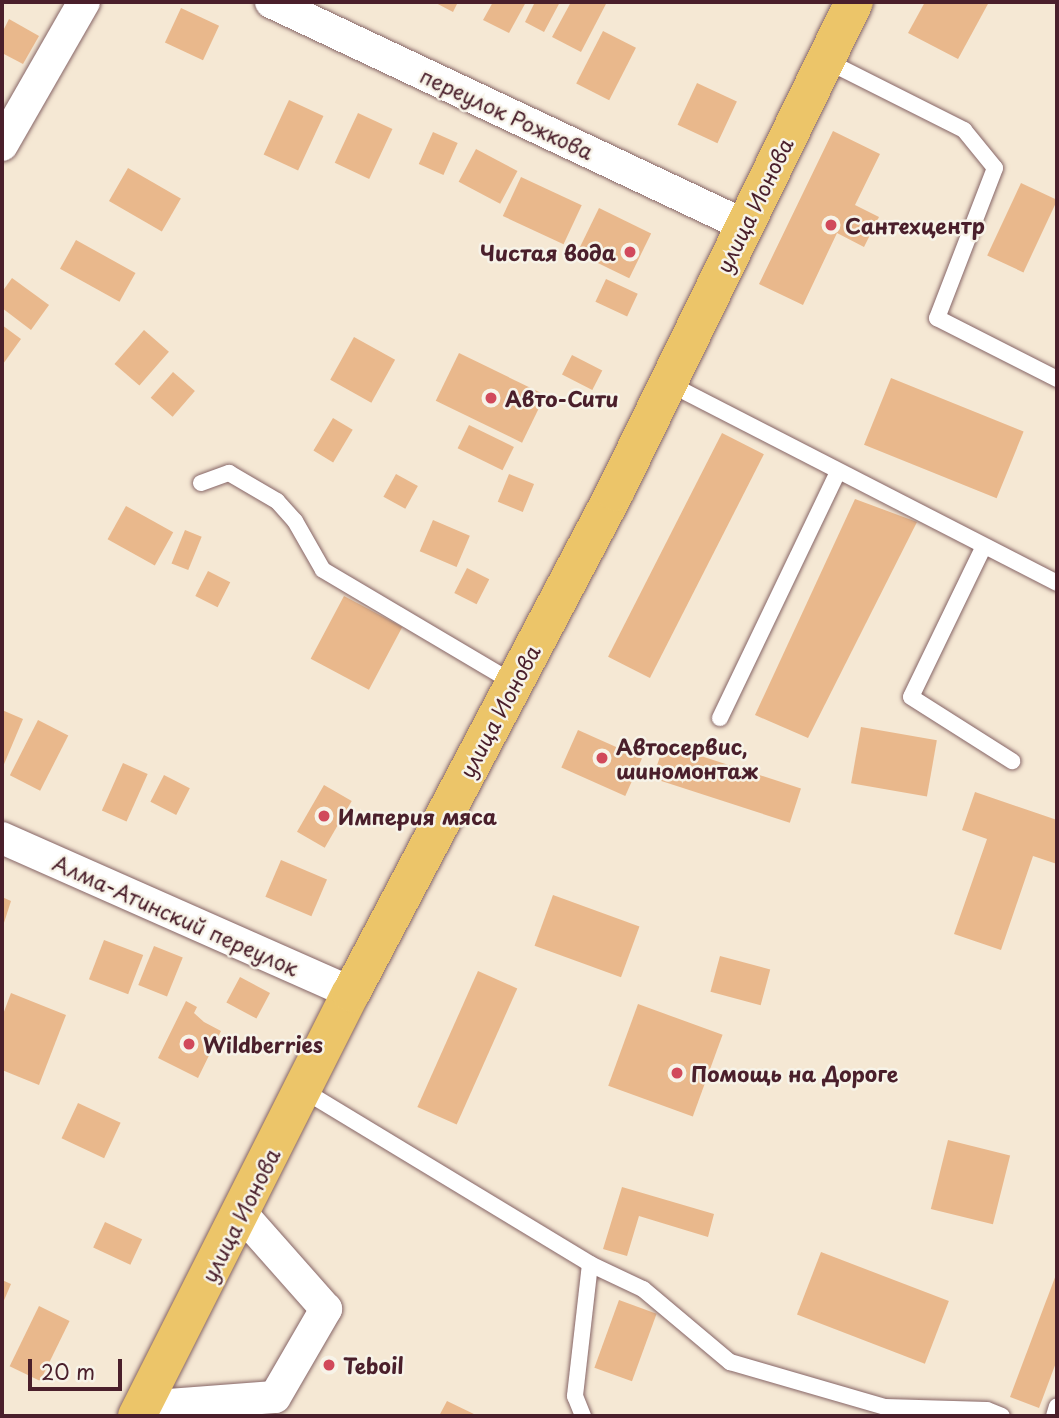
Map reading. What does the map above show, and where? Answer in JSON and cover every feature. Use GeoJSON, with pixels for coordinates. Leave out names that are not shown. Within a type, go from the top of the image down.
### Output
{"type":"FeatureCollection","features":[{"type":"Feature","properties":{"kind":"main road","name":"улица Ионова"},"geometry":{"type":"LineString","coordinates":[[140,1412],[351,993],[667,383],[854,2]]}},
{"type":"Feature","properties":{"kind":"street"},"geometry":{"type":"LineString","coordinates":[[2,145],[84,2]]}},
{"type":"Feature","properties":{"kind":"street","name":"переулок Рожкова"},"geometry":{"type":"LineString","coordinates":[[271,2],[744,225]]}},
{"type":"Feature","properties":{"kind":"street","name":"Алма-Атинский переулок"},"geometry":{"type":"LineString","coordinates":[[2,838],[351,993]]}},
{"type":"Feature","properties":{"kind":"street"},"geometry":{"type":"LineString","coordinates":[[140,1412],[275,1397],[326,1309],[242,1214]]}},
{"type":"Feature","properties":{"kind":"lane"},"geometry":{"type":"LineString","coordinates":[[825,60],[964,130],[995,168],[937,318],[1057,379]]}},
{"type":"Feature","properties":{"kind":"lane"},"geometry":{"type":"LineString","coordinates":[[667,383],[983,548],[1057,583]]}},
{"type":"Feature","properties":{"kind":"lane"},"geometry":{"type":"LineString","coordinates":[[720,718],[838,472]]}},
{"type":"Feature","properties":{"kind":"lane"},"geometry":{"type":"LineString","coordinates":[[201,483],[229,473],[277,501],[295,521],[323,570],[514,682]]}},
{"type":"Feature","properties":{"kind":"lane"},"geometry":{"type":"LineString","coordinates":[[983,548],[911,696],[1012,761]]}},
{"type":"Feature","properties":{"kind":"lane"},"geometry":{"type":"LineString","coordinates":[[303,1090],[590,1264],[643,1289],[730,1362],[886,1407],[987,1410],[1002,1416]]}},
{"type":"Feature","properties":{"kind":"lane"},"geometry":{"type":"LineString","coordinates":[[583,1416],[575,1396],[590,1264]]}},
{"type":"Feature","properties":{"kind":"lane"},"geometry":{"type":"LineString","coordinates":[[1054,1416],[1057,1406]]}},
{"type":"Feature","properties":{"kind":"building"},"geometry":{"type":"Polygon","coordinates":[[[434,2],[458,2],[453,12],[434,2]]]}},
{"type":"Feature","properties":{"kind":"building"},"geometry":{"type":"Polygon","coordinates":[[[493,2],[526,2],[509,33],[483,20],[493,2]]]}},
{"type":"Feature","properties":{"kind":"building"},"geometry":{"type":"Polygon","coordinates":[[[535,2],[560,2],[544,32],[525,22],[535,2]]]}},
{"type":"Feature","properties":{"kind":"building"},"geometry":{"type":"Polygon","coordinates":[[[571,2],[607,2],[581,52],[552,37],[571,2]]]}},
{"type":"Feature","properties":{"kind":"building"},"geometry":{"type":"Polygon","coordinates":[[[925,2],[989,2],[958,59],[908,33],[925,2]]]}},
{"type":"Feature","properties":{"kind":"building"},"geometry":{"type":"Polygon","coordinates":[[[181,8],[219,26],[203,60],[165,42],[181,8]]]}},
{"type":"Feature","properties":{"kind":"building"},"geometry":{"type":"Polygon","coordinates":[[[9,19],[39,36],[23,64],[2,53],[2,33],[9,19]]]}},
{"type":"Feature","properties":{"kind":"building"},"geometry":{"type":"Polygon","coordinates":[[[603,31],[636,48],[609,100],[576,84],[603,31]]]}},
{"type":"Feature","properties":{"kind":"building"},"geometry":{"type":"Polygon","coordinates":[[[697,83],[737,102],[717,143],[678,125],[697,83]]]}},
{"type":"Feature","properties":{"kind":"building"},"geometry":{"type":"Polygon","coordinates":[[[289,100],[323,116],[298,170],[264,154],[289,100]]]}},
{"type":"Feature","properties":{"kind":"building"},"geometry":{"type":"Polygon","coordinates":[[[358,113],[392,129],[369,179],[335,163],[358,113]]]}},
{"type":"Feature","properties":{"kind":"building","name":"Сантехцентр"},"geometry":{"type":"Polygon","coordinates":[[[833,131],[880,154],[855,205],[879,217],[864,247],[837,233],[803,305],[759,284],[833,131]]]}},
{"type":"Feature","properties":{"kind":"building"},"geometry":{"type":"Polygon","coordinates":[[[433,132],[458,143],[443,175],[419,164],[433,132]]]}},
{"type":"Feature","properties":{"kind":"building"},"geometry":{"type":"Polygon","coordinates":[[[476,149],[517,171],[500,204],[459,182],[476,149]]]}},
{"type":"Feature","properties":{"kind":"building"},"geometry":{"type":"Polygon","coordinates":[[[128,168],[181,198],[162,231],[109,201],[128,168]]]}},
{"type":"Feature","properties":{"kind":"building"},"geometry":{"type":"Polygon","coordinates":[[[521,177],[582,205],[564,244],[503,216],[521,177]]]}},
{"type":"Feature","properties":{"kind":"building"},"geometry":{"type":"Polygon","coordinates":[[[1021,183],[1057,200],[1023,272],[987,256],[1021,183]]]}},
{"type":"Feature","properties":{"kind":"building"},"geometry":{"type":"Polygon","coordinates":[[[599,208],[651,233],[629,278],[577,253],[599,208]]]}},
{"type":"Feature","properties":{"kind":"building"},"geometry":{"type":"Polygon","coordinates":[[[76,240],[135,273],[119,302],[60,269],[76,240]]]}},
{"type":"Feature","properties":{"kind":"building"},"geometry":{"type":"Polygon","coordinates":[[[12,278],[49,305],[31,330],[2,308],[2,292],[12,278]]]}},
{"type":"Feature","properties":{"kind":"building"},"geometry":{"type":"Polygon","coordinates":[[[606,279],[638,294],[627,316],[595,302],[606,279]]]}},
{"type":"Feature","properties":{"kind":"building"},"geometry":{"type":"Polygon","coordinates":[[[2,325],[21,339],[3,364],[2,363],[2,325]]]}},
{"type":"Feature","properties":{"kind":"building"},"geometry":{"type":"Polygon","coordinates":[[[144,330],[169,352],[139,386],[114,364],[144,330]]]}},
{"type":"Feature","properties":{"kind":"building"},"geometry":{"type":"Polygon","coordinates":[[[354,337],[395,360],[371,403],[330,380],[354,337]]]}},
{"type":"Feature","properties":{"kind":"building","name":"Авто-Сити"},"geometry":{"type":"Polygon","coordinates":[[[459,353],[545,395],[522,443],[436,401],[459,353]]]}},
{"type":"Feature","properties":{"kind":"building"},"geometry":{"type":"Polygon","coordinates":[[[572,355],[602,370],[592,390],[562,375],[572,355]]]}},
{"type":"Feature","properties":{"kind":"building"},"geometry":{"type":"Polygon","coordinates":[[[173,372],[195,391],[173,417],[151,398],[173,372]]]}},
{"type":"Feature","properties":{"kind":"building"},"geometry":{"type":"Polygon","coordinates":[[[891,378],[1024,432],[997,498],[864,445],[891,378]]]}},
{"type":"Feature","properties":{"kind":"building"},"geometry":{"type":"Polygon","coordinates":[[[333,418],[353,430],[333,462],[313,451],[333,418]]]}},
{"type":"Feature","properties":{"kind":"building"},"geometry":{"type":"Polygon","coordinates":[[[469,425],[514,447],[503,470],[458,448],[469,425]]]}},
{"type":"Feature","properties":{"kind":"building"},"geometry":{"type":"Polygon","coordinates":[[[722,433],[764,454],[650,678],[608,657],[722,433]]]}},
{"type":"Feature","properties":{"kind":"building"},"geometry":{"type":"Polygon","coordinates":[[[396,474],[418,486],[405,509],[383,497],[396,474]]]}},
{"type":"Feature","properties":{"kind":"building"},"geometry":{"type":"Polygon","coordinates":[[[509,474],[534,484],[523,512],[498,502],[509,474]]]}},
{"type":"Feature","properties":{"kind":"building"},"geometry":{"type":"Polygon","coordinates":[[[855,499],[917,522],[808,738],[755,715],[855,499]]]}},
{"type":"Feature","properties":{"kind":"building"},"geometry":{"type":"Polygon","coordinates":[[[126,506],[173,532],[155,565],[108,539],[126,506]]]}},
{"type":"Feature","properties":{"kind":"building"},"geometry":{"type":"Polygon","coordinates":[[[433,520],[470,536],[457,567],[420,551],[433,520]]]}},
{"type":"Feature","properties":{"kind":"building"},"geometry":{"type":"Polygon","coordinates":[[[185,530],[202,537],[188,570],[172,563],[185,530]]]}},
{"type":"Feature","properties":{"kind":"building"},"geometry":{"type":"Polygon","coordinates":[[[467,568],[489,579],[477,604],[454,593],[467,568]]]}},
{"type":"Feature","properties":{"kind":"building"},"geometry":{"type":"Polygon","coordinates":[[[208,571],[230,582],[218,607],[195,596],[208,571]]]}},
{"type":"Feature","properties":{"kind":"building"},"geometry":{"type":"Polygon","coordinates":[[[344,596],[402,627],[369,690],[311,659],[344,596]]]}},
{"type":"Feature","properties":{"kind":"building"},"geometry":{"type":"Polygon","coordinates":[[[2,710],[23,719],[2,769],[2,710]]]}},
{"type":"Feature","properties":{"kind":"building"},"geometry":{"type":"Polygon","coordinates":[[[38,720],[68,735],[40,791],[10,775],[38,720]]]}},
{"type":"Feature","properties":{"kind":"building"},"geometry":{"type":"Polygon","coordinates":[[[861,727],[937,740],[927,797],[851,783],[861,727]]]}},
{"type":"Feature","properties":{"kind":"building"},"geometry":{"type":"Polygon","coordinates":[[[578,730],[642,758],[625,796],[561,767],[578,730]]]}},
{"type":"Feature","properties":{"kind":"building"},"geometry":{"type":"Polygon","coordinates":[[[664,744],[801,788],[790,823],[653,778],[664,744]]]}},
{"type":"Feature","properties":{"kind":"building"},"geometry":{"type":"Polygon","coordinates":[[[123,763],[148,774],[127,821],[102,811],[123,763]]]}},
{"type":"Feature","properties":{"kind":"building"},"geometry":{"type":"Polygon","coordinates":[[[164,775],[190,788],[176,815],[150,802],[164,775]]]}},
{"type":"Feature","properties":{"kind":"building","name":"Империя мяса"},"geometry":{"type":"Polygon","coordinates":[[[324,785],[352,801],[325,848],[297,832],[324,785]]]}},
{"type":"Feature","properties":{"kind":"building"},"geometry":{"type":"Polygon","coordinates":[[[975,792],[1057,820],[1057,864],[1033,856],[1001,950],[954,934],[987,839],[962,830],[975,792]]]}},
{"type":"Feature","properties":{"kind":"building"},"geometry":{"type":"Polygon","coordinates":[[[281,860],[327,880],[311,916],[265,897],[281,860]]]}},
{"type":"Feature","properties":{"kind":"building"},"geometry":{"type":"Polygon","coordinates":[[[553,895],[639,926],[621,977],[535,946],[553,895]]]}},
{"type":"Feature","properties":{"kind":"building"},"geometry":{"type":"Polygon","coordinates":[[[2,897],[11,901],[2,929],[2,897]]]}},
{"type":"Feature","properties":{"kind":"building"},"geometry":{"type":"Polygon","coordinates":[[[104,940],[143,955],[128,994],[89,979],[104,940]]]}},
{"type":"Feature","properties":{"kind":"building"},"geometry":{"type":"Polygon","coordinates":[[[154,946],[183,958],[167,997],[138,985],[154,946]]]}},
{"type":"Feature","properties":{"kind":"building"},"geometry":{"type":"Polygon","coordinates":[[[720,956],[770,969],[761,1005],[710,992],[720,956]]]}},
{"type":"Feature","properties":{"kind":"building"},"geometry":{"type":"Polygon","coordinates":[[[478,971],[517,988],[457,1125],[417,1107],[478,971]]]}},
{"type":"Feature","properties":{"kind":"building"},"geometry":{"type":"Polygon","coordinates":[[[240,977],[270,993],[256,1019],[226,1003],[240,977]]]}},
{"type":"Feature","properties":{"kind":"building"},"geometry":{"type":"Polygon","coordinates":[[[11,993],[66,1015],[39,1085],[2,1070],[2,1017],[11,993]]]}},
{"type":"Feature","properties":{"kind":"building","name":"Wildberries"},"geometry":{"type":"Polygon","coordinates":[[[186,1001],[197,1007],[194,1013],[204,1022],[221,1031],[198,1078],[158,1058],[186,1001]]]}},
{"type":"Feature","properties":{"kind":"building"},"geometry":{"type":"Polygon","coordinates":[[[638,1004],[723,1035],[693,1117],[608,1086],[638,1004]]]}},
{"type":"Feature","properties":{"kind":"building"},"geometry":{"type":"Polygon","coordinates":[[[78,1103],[121,1123],[104,1158],[62,1138],[78,1103]]]}},
{"type":"Feature","properties":{"kind":"building"},"geometry":{"type":"Polygon","coordinates":[[[948,1140],[1010,1155],[993,1224],[931,1209],[948,1140]]]}},
{"type":"Feature","properties":{"kind":"building"},"geometry":{"type":"Polygon","coordinates":[[[622,1187],[714,1214],[708,1237],[639,1216],[627,1256],[603,1249],[622,1187]]]}},
{"type":"Feature","properties":{"kind":"building"},"geometry":{"type":"Polygon","coordinates":[[[105,1222],[142,1239],[130,1265],[93,1247],[105,1222]]]}},
{"type":"Feature","properties":{"kind":"building"},"geometry":{"type":"Polygon","coordinates":[[[821,1252],[949,1301],[925,1364],[797,1315],[821,1252]]]}},
{"type":"Feature","properties":{"kind":"building"},"geometry":{"type":"Polygon","coordinates":[[[1057,1272],[1057,1360],[1039,1408],[1010,1397],[1057,1272]]]}},
{"type":"Feature","properties":{"kind":"building"},"geometry":{"type":"Polygon","coordinates":[[[2,1280],[11,1284],[2,1305],[2,1280]]]}},
{"type":"Feature","properties":{"kind":"building"},"geometry":{"type":"Polygon","coordinates":[[[619,1300],[657,1314],[632,1381],[594,1368],[619,1300]]]}},
{"type":"Feature","properties":{"kind":"building"},"geometry":{"type":"Polygon","coordinates":[[[39,1306],[70,1321],[40,1381],[10,1366],[39,1306]]]}},
{"type":"Feature","properties":{"kind":"building"},"geometry":{"type":"Polygon","coordinates":[[[447,1401],[478,1416],[439,1416],[447,1401]]]}},
{"type":"Feature","properties":{"kind":"place","name":"Сантехцентр"},"geometry":{"type":"Point","coordinates":[831,225]}},
{"type":"Feature","properties":{"kind":"place","name":"Чистая вода"},"geometry":{"type":"Point","coordinates":[630,252]}},
{"type":"Feature","properties":{"kind":"place","name":"Авто-Сити"},"geometry":{"type":"Point","coordinates":[491,398]}},
{"type":"Feature","properties":{"kind":"place","name":"Автосервис, шиномонтаж"},"geometry":{"type":"Point","coordinates":[602,758]}},
{"type":"Feature","properties":{"kind":"place","name":"Империя мяса"},"geometry":{"type":"Point","coordinates":[324,816]}},
{"type":"Feature","properties":{"kind":"place","name":"Wildberries"},"geometry":{"type":"Point","coordinates":[189,1044]}},
{"type":"Feature","properties":{"kind":"place","name":"Помощь на Дороге"},"geometry":{"type":"Point","coordinates":[677,1073]}},
{"type":"Feature","properties":{"kind":"place","name":"Teboil"},"geometry":{"type":"Point","coordinates":[329,1365]}}]}
